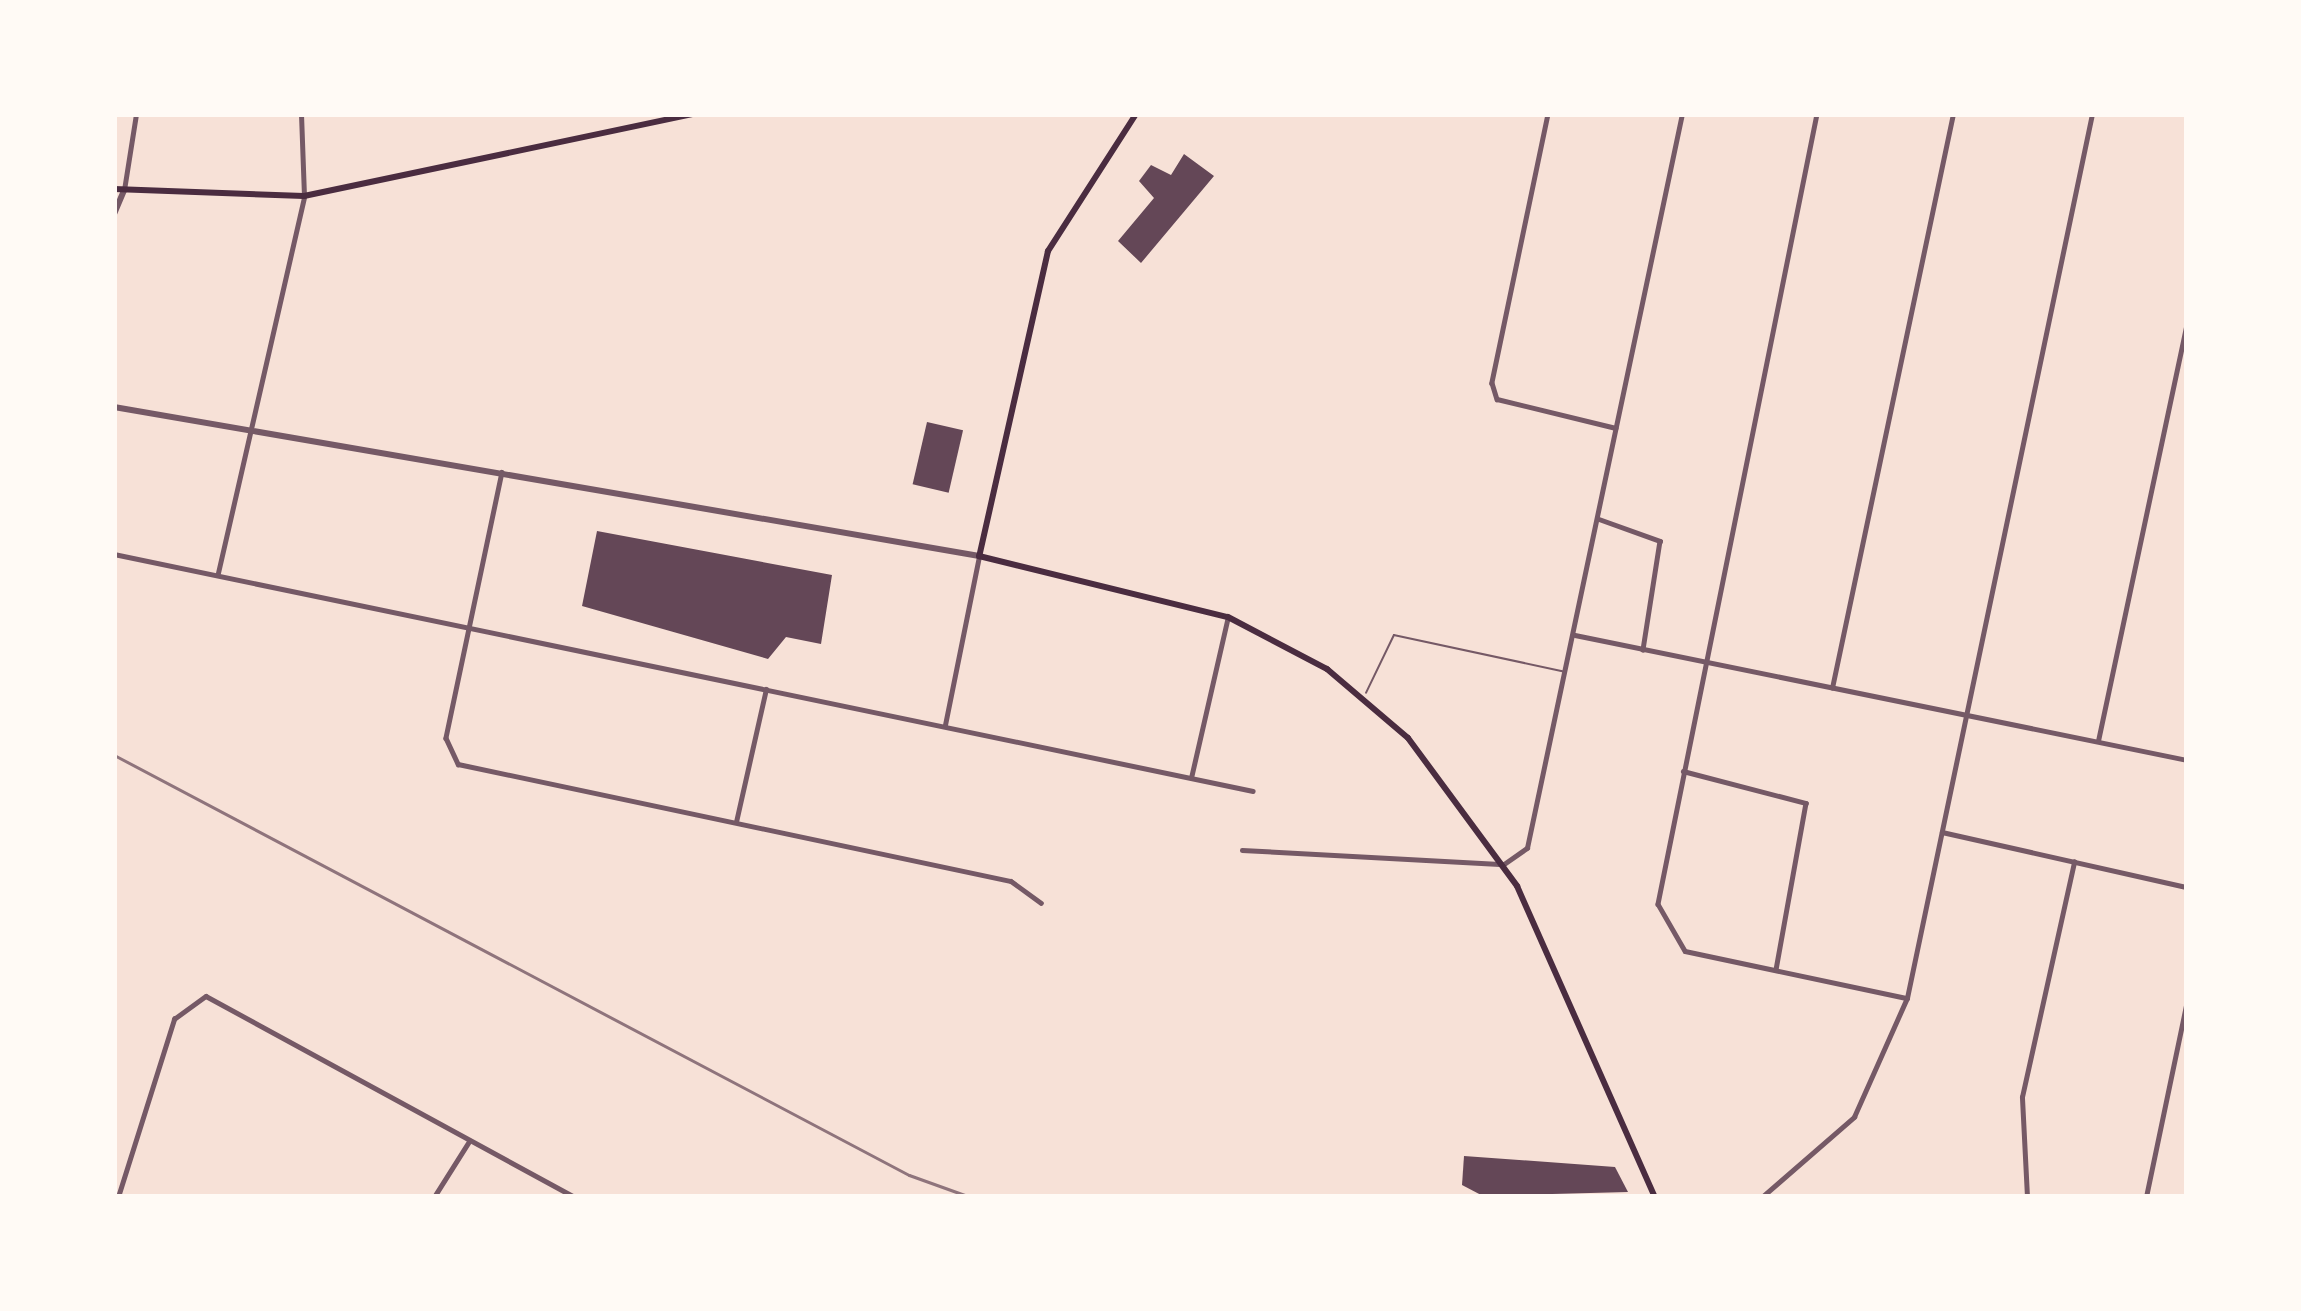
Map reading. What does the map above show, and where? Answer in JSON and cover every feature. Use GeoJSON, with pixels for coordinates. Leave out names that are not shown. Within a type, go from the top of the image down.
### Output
{"type":"FeatureCollection","features":[{"type":"Feature","properties":{"kind":"main road"},"geometry":{"type":"LineString","coordinates":[[119,189],[304,196],[693,114]]}},
{"type":"Feature","properties":{"kind":"main road"},"geometry":{"type":"LineString","coordinates":[[1136,114],[1076,198],[1032,302],[979,556],[1228,617],[1364,696],[1504,864],[1655,1197]]}},
{"type":"Feature","properties":{"kind":"street"},"geometry":{"type":"LineString","coordinates":[[114,214],[136,114]]}},
{"type":"Feature","properties":{"kind":"street"},"geometry":{"type":"LineString","coordinates":[[217,575],[304,196],[301,114]]}},
{"type":"Feature","properties":{"kind":"street"},"geometry":{"type":"LineString","coordinates":[[1548,114],[1492,383],[1497,399],[1618,428]]}},
{"type":"Feature","properties":{"kind":"street"},"geometry":{"type":"LineString","coordinates":[[1242,850],[1504,864],[1534,837],[1682,114]]}},
{"type":"Feature","properties":{"kind":"street"},"geometry":{"type":"LineString","coordinates":[[1817,114],[1658,904],[1685,951],[1907,998]]}},
{"type":"Feature","properties":{"kind":"street"},"geometry":{"type":"LineString","coordinates":[[1832,688],[1953,114]]}},
{"type":"Feature","properties":{"kind":"street"},"geometry":{"type":"LineString","coordinates":[[1762,1197],[1854,1117],[1907,998],[2092,114]]}},
{"type":"Feature","properties":{"kind":"street"},"geometry":{"type":"LineString","coordinates":[[2098,741],[2187,321]]}},
{"type":"Feature","properties":{"kind":"street"},"geometry":{"type":"LineString","coordinates":[[114,407],[979,556],[945,725]]}},
{"type":"Feature","properties":{"kind":"street"},"geometry":{"type":"LineString","coordinates":[[502,472],[446,738],[458,764],[1011,881],[1041,903]]}},
{"type":"Feature","properties":{"kind":"street"},"geometry":{"type":"LineString","coordinates":[[1599,519],[1660,541],[1642,650]]}},
{"type":"Feature","properties":{"kind":"street"},"geometry":{"type":"LineString","coordinates":[[114,554],[1253,791]]}},
{"type":"Feature","properties":{"kind":"street"},"geometry":{"type":"LineString","coordinates":[[1191,778],[1228,617]]}},
{"type":"Feature","properties":{"kind":"street"},"geometry":{"type":"LineString","coordinates":[[1575,635],[2187,760]]}},
{"type":"Feature","properties":{"kind":"street"},"geometry":{"type":"LineString","coordinates":[[736,822],[766,689]]}},
{"type":"Feature","properties":{"kind":"street"},"geometry":{"type":"LineString","coordinates":[[1683,771],[1806,803],[1776,969]]}},
{"type":"Feature","properties":{"kind":"street"},"geometry":{"type":"LineString","coordinates":[[1942,832],[2187,887]]}},
{"type":"Feature","properties":{"kind":"street"},"geometry":{"type":"LineString","coordinates":[[2027,1197],[2022,1097],[2074,862]]}},
{"type":"Feature","properties":{"kind":"street"},"geometry":{"type":"LineString","coordinates":[[118,1197],[174,1018],[206,996],[575,1197]]}},
{"type":"Feature","properties":{"kind":"street"},"geometry":{"type":"LineString","coordinates":[[2146,1197],[2187,1000]]}},
{"type":"Feature","properties":{"kind":"street"},"geometry":{"type":"LineString","coordinates":[[434,1197],[468,1142]]}},
{"type":"Feature","properties":{"kind":"lane"},"geometry":{"type":"LineString","coordinates":[[1364,696],[1394,635],[1567,672]]}},
{"type":"Feature","properties":{"kind":"building"},"geometry":{"type":"Polygon","coordinates":[[[1184,154],[1214,176],[1141,263],[1118,241],[1154,198],[1139,181],[1151,165],[1171,175],[1184,154]]]}},
{"type":"Feature","properties":{"kind":"building"},"geometry":{"type":"Polygon","coordinates":[[[927,422],[963,430],[949,493],[913,484],[927,422]]]}},
{"type":"Feature","properties":{"kind":"building"},"geometry":{"type":"Polygon","coordinates":[[[597,531],[832,575],[821,644],[786,637],[768,659],[582,606],[597,531]]]}},
{"type":"Feature","properties":{"kind":"building"},"geometry":{"type":"Polygon","coordinates":[[[1464,1156],[1615,1167],[1628,1192],[1483,1196],[1462,1185],[1464,1156]]]}},
{"type":"Feature","properties":{"kind":"railway"},"geometry":{"type":"LineString","coordinates":[[114,755],[909,1175],[970,1197]]}}]}
